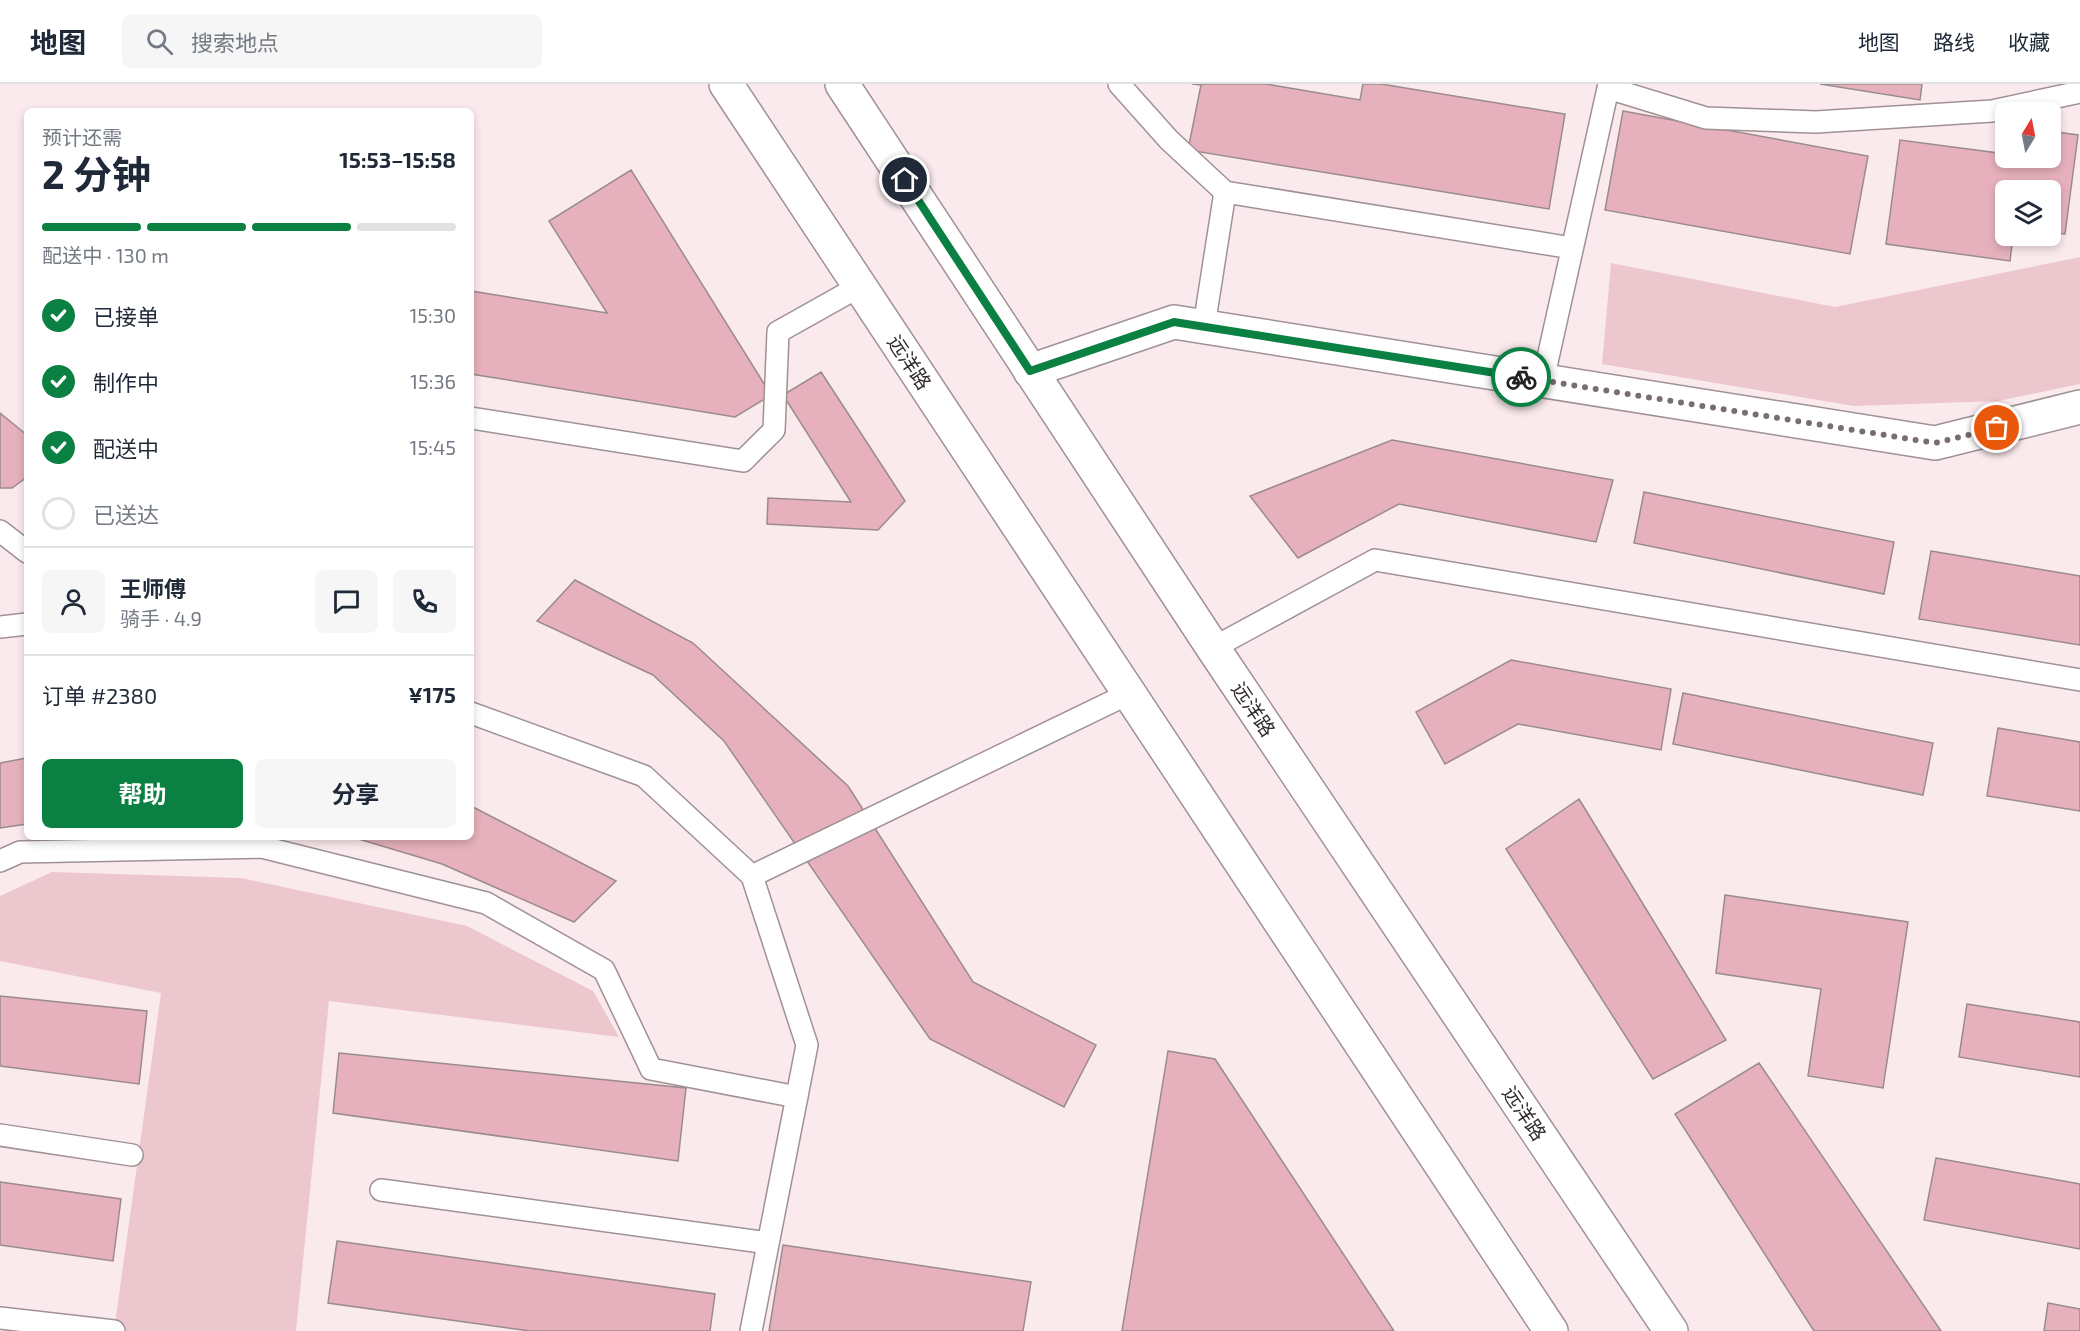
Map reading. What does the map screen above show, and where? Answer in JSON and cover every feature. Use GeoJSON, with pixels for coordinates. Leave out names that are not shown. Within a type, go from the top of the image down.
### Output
{"type":"FeatureCollection","features":[{"type":"Feature","properties":{"kind":"main road","name":"远洋路"},"geometry":{"type":"LineString","coordinates":[[726,84],[1551,1331]]}},
{"type":"Feature","properties":{"kind":"main road","name":"远洋路"},"geometry":{"type":"LineString","coordinates":[[842,84],[1214,648],[1671,1331]]}},
{"type":"Feature","properties":{"kind":"main road"},"geometry":{"type":"LineString","coordinates":[[1030,371],[1174,322],[1935,443],[2080,407]]}},
{"type":"Feature","properties":{"kind":"lane"},"geometry":{"type":"LineString","coordinates":[[1119,84],[1169,140],[1225,192],[1572,248]]}},
{"type":"Feature","properties":{"kind":"lane"},"geometry":{"type":"LineString","coordinates":[[1543,380],[1608,86],[1706,118],[1816,122],[1992,111],[2080,92]]}},
{"type":"Feature","properties":{"kind":"lane"},"geometry":{"type":"LineString","coordinates":[[1204,327],[1225,192]]}},
{"type":"Feature","properties":{"kind":"lane"},"geometry":{"type":"LineString","coordinates":[[474,418],[742,461],[774,430],[778,332],[860,286]]}},
{"type":"Feature","properties":{"kind":"lane"},"geometry":{"type":"LineString","coordinates":[[0,531],[24,550]]}},
{"type":"Feature","properties":{"kind":"lane"},"geometry":{"type":"LineString","coordinates":[[1214,648],[1375,560],[2080,680]]}},
{"type":"Feature","properties":{"kind":"lane"},"geometry":{"type":"LineString","coordinates":[[0,627],[24,624]]}},
{"type":"Feature","properties":{"kind":"lane"},"geometry":{"type":"LineString","coordinates":[[752,876],[1130,693]]}},
{"type":"Feature","properties":{"kind":"lane"},"geometry":{"type":"LineString","coordinates":[[474,714],[644,776],[752,876],[807,1045],[751,1331]]}},
{"type":"Feature","properties":{"kind":"lane"},"geometry":{"type":"LineString","coordinates":[[0,861],[20,852],[262,847],[486,903],[604,970],[651,1069],[796,1097]]}},
{"type":"Feature","properties":{"kind":"lane"},"geometry":{"type":"LineString","coordinates":[[0,1136],[132,1155]]}},
{"type":"Feature","properties":{"kind":"lane"},"geometry":{"type":"LineString","coordinates":[[381,1190],[768,1244]]}},
{"type":"Feature","properties":{"kind":"lane"},"geometry":{"type":"LineString","coordinates":[[0,1318],[114,1331]]}},
{"type":"Feature","properties":{"kind":"shaded area"},"geometry":{"type":"Polygon","coordinates":[[[2080,257],[2080,384],[1998,401],[1854,406],[1602,364],[1611,263],[1835,307],[2080,257]]]}},
{"type":"Feature","properties":{"kind":"shaded area"},"geometry":{"type":"Polygon","coordinates":[[[52,872],[241,878],[467,926],[593,991],[619,1037],[329,1001],[296,1331],[114,1331],[161,993],[0,961],[0,896],[52,872]]]}},
{"type":"Feature","properties":{"kind":"building"},"geometry":{"type":"Polygon","coordinates":[[[1192,84],[1266,84],[1360,100],[1363,84],[1381,84],[1565,114],[1549,209],[1188,150],[1201,85],[1192,84]]]}},
{"type":"Feature","properties":{"kind":"building"},"geometry":{"type":"Polygon","coordinates":[[[1820,84],[1922,84],[1920,100],[1820,84]]]}},
{"type":"Feature","properties":{"kind":"building"},"geometry":{"type":"Polygon","coordinates":[[[1623,111],[1868,156],[1850,254],[1605,210],[1623,111]]]}},
{"type":"Feature","properties":{"kind":"building"},"geometry":{"type":"Polygon","coordinates":[[[2061,133],[2078,135],[2065,234],[2061,233],[2061,180],[1995,180],[1995,246],[2012,246],[2010,261],[1886,244],[1900,140],[1995,153],[1995,168],[2061,168],[2061,133]]]}},
{"type":"Feature","properties":{"kind":"building"},"geometry":{"type":"Polygon","coordinates":[[[631,170],[771,395],[735,417],[474,374],[474,291],[607,313],[549,221],[631,170]]]}},
{"type":"Feature","properties":{"kind":"building"},"geometry":{"type":"Polygon","coordinates":[[[821,372],[905,501],[878,530],[767,524],[768,498],[851,502],[783,395],[821,372]]]}},
{"type":"Feature","properties":{"kind":"building"},"geometry":{"type":"Polygon","coordinates":[[[0,413],[24,433],[24,479],[12,488],[0,488],[0,413]]]}},
{"type":"Feature","properties":{"kind":"building"},"geometry":{"type":"Polygon","coordinates":[[[1392,440],[1613,480],[1596,542],[1399,504],[1298,558],[1250,496],[1392,440]]]}},
{"type":"Feature","properties":{"kind":"building"},"geometry":{"type":"Polygon","coordinates":[[[1644,492],[1894,542],[1884,594],[1634,543],[1644,492]]]}},
{"type":"Feature","properties":{"kind":"building"},"geometry":{"type":"Polygon","coordinates":[[[1931,551],[2080,576],[2080,645],[1919,619],[1931,551]]]}},
{"type":"Feature","properties":{"kind":"building"},"geometry":{"type":"Polygon","coordinates":[[[575,580],[693,643],[848,786],[973,982],[1096,1045],[1064,1107],[930,1039],[724,741],[653,675],[537,621],[575,580]]]}},
{"type":"Feature","properties":{"kind":"building"},"geometry":{"type":"Polygon","coordinates":[[[1511,660],[1671,689],[1661,750],[1518,724],[1445,764],[1416,712],[1511,660]]]}},
{"type":"Feature","properties":{"kind":"building"},"geometry":{"type":"Polygon","coordinates":[[[1683,693],[1933,743],[1923,795],[1673,744],[1683,693]]]}},
{"type":"Feature","properties":{"kind":"building"},"geometry":{"type":"Polygon","coordinates":[[[1998,728],[2080,742],[2080,811],[1987,796],[1998,728]]]}},
{"type":"Feature","properties":{"kind":"building"},"geometry":{"type":"Polygon","coordinates":[[[24,759],[24,824],[0,828],[0,763],[24,759]]]}},
{"type":"Feature","properties":{"kind":"building"},"geometry":{"type":"Polygon","coordinates":[[[1579,799],[1726,1040],[1653,1079],[1506,849],[1579,799]]]}},
{"type":"Feature","properties":{"kind":"building"},"geometry":{"type":"Polygon","coordinates":[[[474,808],[616,881],[574,922],[442,864],[362,840],[474,840],[474,808]]]}},
{"type":"Feature","properties":{"kind":"building"},"geometry":{"type":"Polygon","coordinates":[[[1725,895],[1908,922],[1883,1088],[1808,1076],[1821,989],[1716,973],[1725,895]]]}},
{"type":"Feature","properties":{"kind":"building"},"geometry":{"type":"Polygon","coordinates":[[[0,996],[147,1011],[139,1084],[0,1066],[0,996]]]}},
{"type":"Feature","properties":{"kind":"building"},"geometry":{"type":"Polygon","coordinates":[[[1967,1004],[2080,1022],[2080,1077],[1959,1057],[1967,1004]]]}},
{"type":"Feature","properties":{"kind":"building"},"geometry":{"type":"Polygon","coordinates":[[[1168,1051],[1215,1059],[1394,1331],[1122,1331],[1168,1051]]]}},
{"type":"Feature","properties":{"kind":"building"},"geometry":{"type":"Polygon","coordinates":[[[339,1053],[686,1088],[678,1161],[333,1113],[339,1053]]]}},
{"type":"Feature","properties":{"kind":"building"},"geometry":{"type":"Polygon","coordinates":[[[1759,1063],[1941,1331],[1814,1331],[1675,1114],[1759,1063]]]}},
{"type":"Feature","properties":{"kind":"building"},"geometry":{"type":"Polygon","coordinates":[[[1936,1158],[2080,1184],[2080,1249],[1924,1220],[1936,1158]]]}},
{"type":"Feature","properties":{"kind":"building"},"geometry":{"type":"Polygon","coordinates":[[[0,1182],[121,1199],[113,1261],[0,1245],[0,1182]]]}},
{"type":"Feature","properties":{"kind":"building"},"geometry":{"type":"Polygon","coordinates":[[[337,1241],[715,1294],[710,1331],[530,1331],[328,1303],[337,1241]]]}},
{"type":"Feature","properties":{"kind":"building"},"geometry":{"type":"Polygon","coordinates":[[[783,1245],[1031,1282],[1023,1331],[769,1331],[783,1245]]]}},
{"type":"Feature","properties":{"kind":"building"},"geometry":{"type":"Polygon","coordinates":[[[2048,1303],[2080,1309],[2080,1331],[2044,1331],[2048,1303]]]}},
{"type":"Feature","properties":{"kind":"way so far"},"geometry":{"type":"LineString","coordinates":[[1521,377],[1935,443],[1997,428]]}},
{"type":"Feature","properties":{"kind":"route"},"geometry":{"type":"LineString","coordinates":[[905,180],[1030,371],[1174,322],[1521,377]]}}]}
